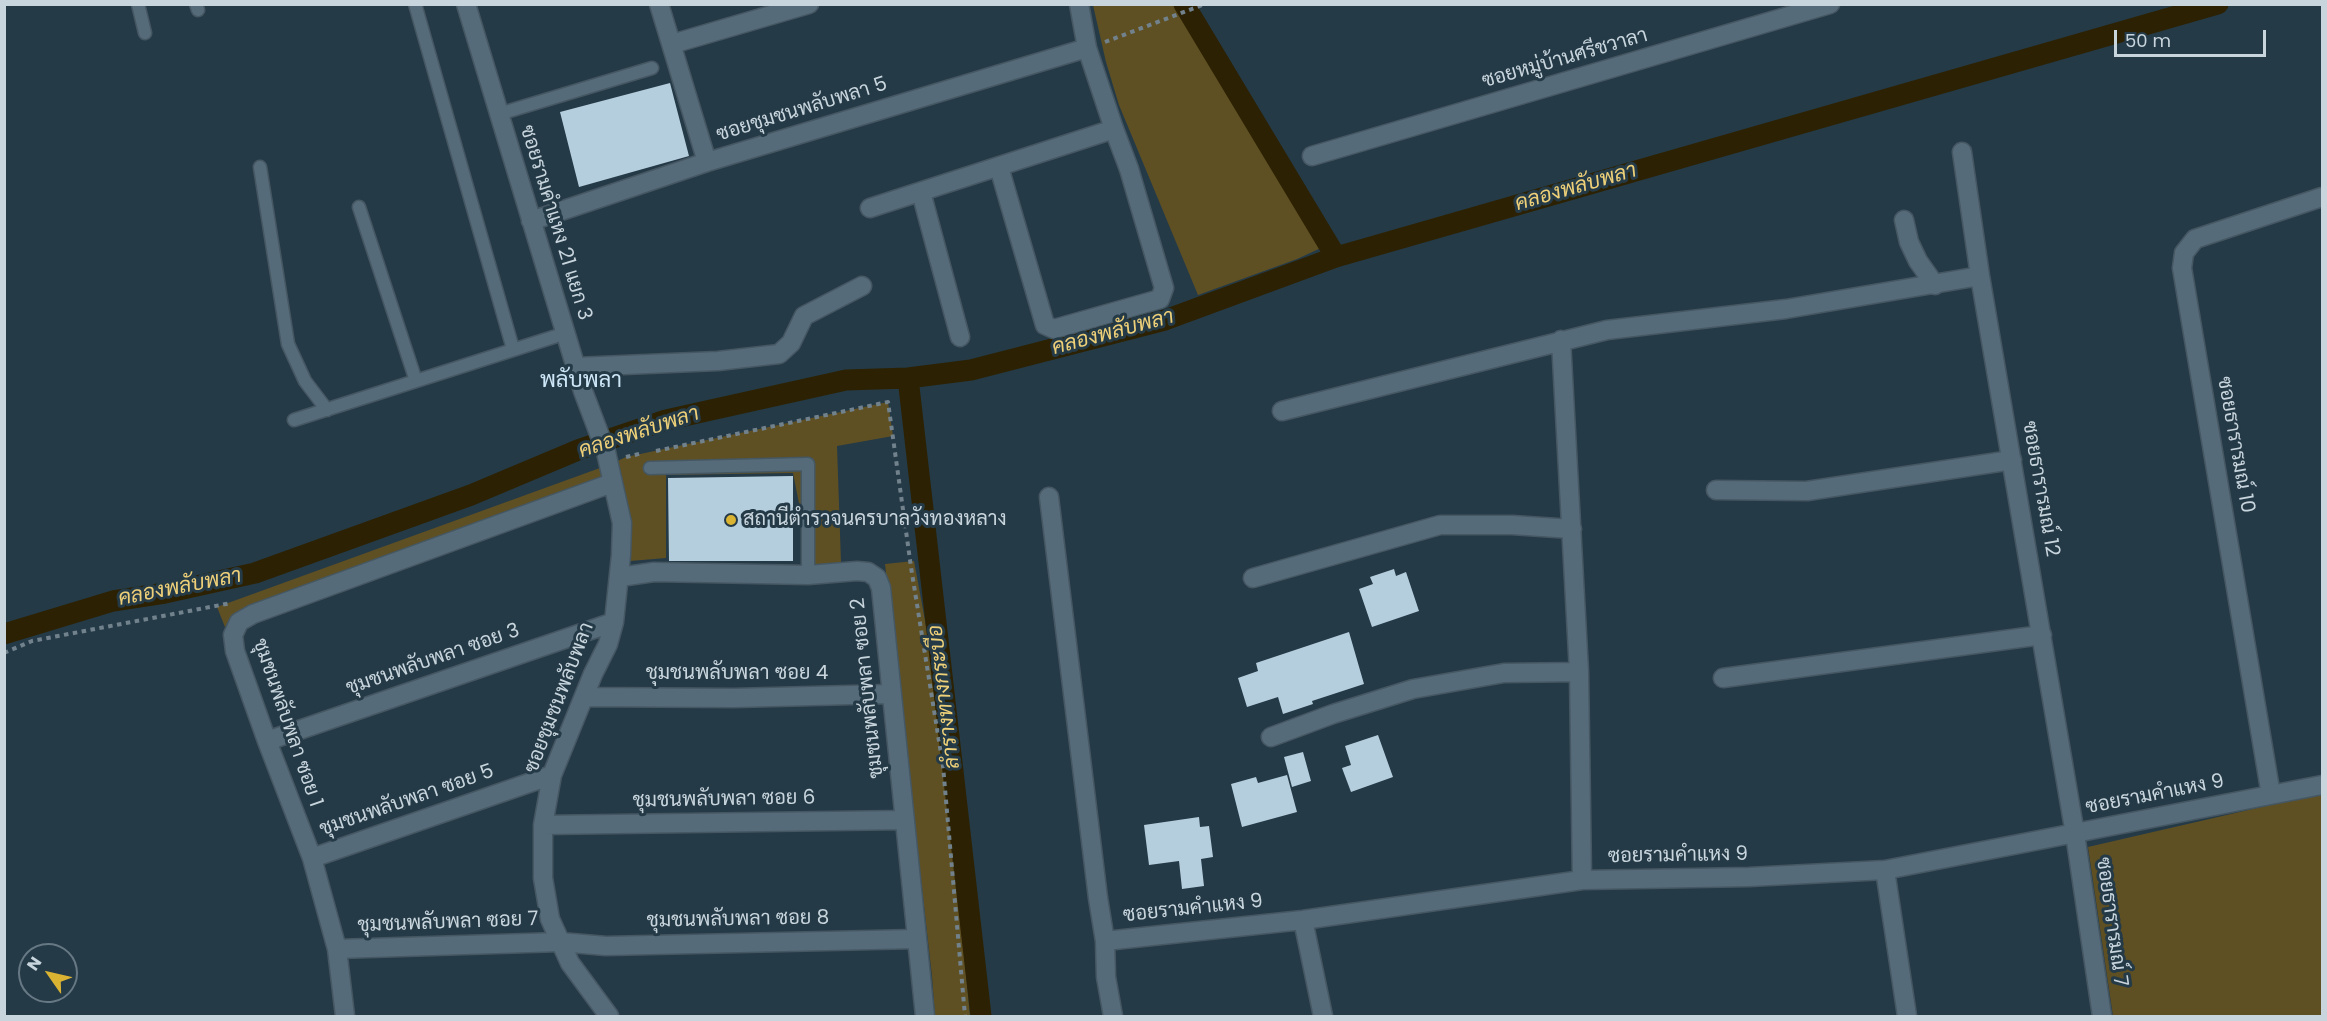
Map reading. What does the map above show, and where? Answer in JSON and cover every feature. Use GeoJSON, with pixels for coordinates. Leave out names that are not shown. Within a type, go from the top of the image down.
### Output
{"type":"FeatureCollection","features":[{"type":"Feature","properties":{"kind":"street","name":"ซอยรามคำแหง 21 แยก 3"},"geometry":{"type":"LineString","coordinates":[[466,4],[576,367],[607,459]]}},
{"type":"Feature","properties":{"kind":"street"},"geometry":{"type":"LineString","coordinates":[[659,4],[707,162]]}},
{"type":"Feature","properties":{"kind":"street"},"geometry":{"type":"LineString","coordinates":[[672,44],[809,4]]}},
{"type":"Feature","properties":{"kind":"street"},"geometry":{"type":"LineString","coordinates":[[999,167],[1045,325],[1054,329],[1160,299],[1164,288],[1129,169],[1087,48],[1079,4]]}},
{"type":"Feature","properties":{"kind":"street","name":"ซอยหมู่บ้านศรีชวาลา"},"geometry":{"type":"LineString","coordinates":[[1312,156],[1830,4]]}},
{"type":"Feature","properties":{"kind":"street","name":"ซอยชุมชนพลับพลา 5"},"geometry":{"type":"LineString","coordinates":[[531,220],[707,162],[1087,48]]}},
{"type":"Feature","properties":{"kind":"street"},"geometry":{"type":"LineString","coordinates":[[870,208],[1114,129]]}},
{"type":"Feature","properties":{"kind":"street","name":"ซอยธารารมณ์ 12"},"geometry":{"type":"LineString","coordinates":[[1962,152],[1980,276],[2075,834]]}},
{"type":"Feature","properties":{"kind":"street"},"geometry":{"type":"LineString","coordinates":[[921,192],[960,337]]}},
{"type":"Feature","properties":{"kind":"street","name":"ซอยธารารมณ์ 10"},"geometry":{"type":"LineString","coordinates":[[2271,795],[2182,268],[2187,246],[2195,239],[2322,196]]}},
{"type":"Feature","properties":{"kind":"street"},"geometry":{"type":"LineString","coordinates":[[1904,220],[1909,242],[1918,261],[1935,285]]}},
{"type":"Feature","properties":{"kind":"street"},"geometry":{"type":"LineString","coordinates":[[1282,411],[1607,330],[1729,318],[1980,276]]}},
{"type":"Feature","properties":{"kind":"street"},"geometry":{"type":"LineString","coordinates":[[576,367],[718,361],[779,354],[791,343],[804,316],[862,286]]}},
{"type":"Feature","properties":{"kind":"street"},"geometry":{"type":"LineString","coordinates":[[1561,340],[1580,672],[1582,880]]}},
{"type":"Feature","properties":{"kind":"street","name":"ซอยชุมชนพลับพลา"},"geometry":{"type":"LineString","coordinates":[[607,459],[622,524],[620,577],[614,622],[608,644],[552,775],[543,825],[543,878],[550,919],[560,942],[570,963],[609,1017]]}},
{"type":"Feature","properties":{"kind":"street"},"geometry":{"type":"LineString","coordinates":[[1716,490],[1807,491],[2012,460]]}},
{"type":"Feature","properties":{"kind":"street","name":"ชุมชนพลับพลา ซอย 1"},"geometry":{"type":"LineString","coordinates":[[345,1017],[337,949],[312,858],[235,651],[233,634],[239,622],[253,614],[612,483]]}},
{"type":"Feature","properties":{"kind":"street"},"geometry":{"type":"LineString","coordinates":[[1049,497],[1096,886],[1105,942]]}},
{"type":"Feature","properties":{"kind":"street"},"geometry":{"type":"LineString","coordinates":[[1253,578],[1440,525],[1512,525],[1572,529]]}},
{"type":"Feature","properties":{"kind":"street","name":"ชุมชนพลับพลา ซอย 2"},"geometry":{"type":"LineString","coordinates":[[620,577],[654,572],[808,576],[868,572],[877,578],[881,588],[890,694],[925,1017]]}},
{"type":"Feature","properties":{"kind":"street","name":"ชุมชนพลับพลา ซอย 3"},"geometry":{"type":"LineString","coordinates":[[267,741],[614,622]]}},
{"type":"Feature","properties":{"kind":"street"},"geometry":{"type":"LineString","coordinates":[[1723,678],[2042,635]]}},
{"type":"Feature","properties":{"kind":"street"},"geometry":{"type":"LineString","coordinates":[[1271,736],[1413,689],[1504,673],[1580,672]]}},
{"type":"Feature","properties":{"kind":"street","name":"ชุมชนพลับพลา ซอย 4"},"geometry":{"type":"LineString","coordinates":[[584,697],[734,698],[890,694]]}},
{"type":"Feature","properties":{"kind":"street","name":"ชุมชนพลับพลา ซอย 5"},"geometry":{"type":"LineString","coordinates":[[312,858],[552,775]]}},
{"type":"Feature","properties":{"kind":"street","name":"ซอยรามคำแหง 9"},"geometry":{"type":"LineString","coordinates":[[1113,1017],[1106,977],[1105,942],[1303,920],[1582,880],[1749,877],[1885,870],[2322,785]]}},
{"type":"Feature","properties":{"kind":"street","name":"ชุมชนพลับพลา ซอย 6"},"geometry":{"type":"LineString","coordinates":[[543,825],[905,820]]}},
{"type":"Feature","properties":{"kind":"street","name":"ซอยธารารมณ์ 7"},"geometry":{"type":"LineString","coordinates":[[2075,834],[2102,1017]]}},
{"type":"Feature","properties":{"kind":"street"},"geometry":{"type":"LineString","coordinates":[[1885,870],[1907,1017]]}},
{"type":"Feature","properties":{"kind":"street"},"geometry":{"type":"LineString","coordinates":[[1303,920],[1323,1017]]}},
{"type":"Feature","properties":{"kind":"street","name":"ชุมชนพลับพลา ซอย 8"},"geometry":{"type":"LineString","coordinates":[[560,942],[606,946],[916,939]]}},
{"type":"Feature","properties":{"kind":"street","name":"ชุมชนพลับพลา ซอย 7"},"geometry":{"type":"LineString","coordinates":[[337,949],[560,942]]}},
{"type":"Feature","properties":{"kind":"lane"},"geometry":{"type":"LineString","coordinates":[[138,4],[145,33]]}},
{"type":"Feature","properties":{"kind":"lane"},"geometry":{"type":"LineString","coordinates":[[415,4],[513,350]]}},
{"type":"Feature","properties":{"kind":"lane"},"geometry":{"type":"LineString","coordinates":[[499,114],[652,68]]}},
{"type":"Feature","properties":{"kind":"lane"},"geometry":{"type":"LineString","coordinates":[[260,167],[288,344],[305,381],[327,410]]}},
{"type":"Feature","properties":{"kind":"lane"},"geometry":{"type":"LineString","coordinates":[[359,207],[416,381]]}},
{"type":"Feature","properties":{"kind":"lane"},"geometry":{"type":"LineString","coordinates":[[294,420],[566,333]]}},
{"type":"Feature","properties":{"kind":"lane"},"geometry":{"type":"LineString","coordinates":[[650,468],[808,464],[808,576]]}},
{"type":"Feature","properties":{"kind":"path"},"geometry":{"type":"LineString","coordinates":[[1087,48],[1205,4]]}},
{"type":"Feature","properties":{"kind":"path"},"geometry":{"type":"LineString","coordinates":[[607,459],[626,457],[888,402],[911,567],[943,766],[965,1017]]}},
{"type":"Feature","properties":{"kind":"path"},"geometry":{"type":"LineString","coordinates":[[4,653],[32,640],[234,602]]}},
{"type":"Feature","properties":{"kind":"shaded area"},"geometry":{"type":"Polygon","coordinates":[[[1093,5],[1176,5],[1323,247],[1297,259],[1198,295],[1119,105],[1093,5]]]}},
{"type":"Feature","properties":{"kind":"shaded area"},"geometry":{"type":"Polygon","coordinates":[[[888,402],[893,436],[837,446],[841,563],[812,569],[793,473],[666,475],[666,558],[630,561],[613,463],[626,457],[888,402]]]}},
{"type":"Feature","properties":{"kind":"shaded area"},"geometry":{"type":"Polygon","coordinates":[[[600,468],[605,482],[253,611],[225,627],[217,607],[600,468]]]}},
{"type":"Feature","properties":{"kind":"shaded area"},"geometry":{"type":"Polygon","coordinates":[[[914,561],[940,702],[970,1016],[935,1016],[885,564],[914,561]]]}},
{"type":"Feature","properties":{"kind":"shaded area"},"geometry":{"type":"Polygon","coordinates":[[[2322,793],[2322,1016],[2113,1016],[2088,847],[2322,793]]]}},
{"type":"Feature","properties":{"kind":"building"},"geometry":{"type":"Polygon","coordinates":[[[670,83],[689,156],[579,187],[560,112],[670,83]]]}},
{"type":"Feature","properties":{"kind":"building","name":"สถานีตำรวจนครบาลวังทองหลาง"},"geometry":{"type":"Polygon","coordinates":[[[793,476],[793,561],[669,561],[668,478],[793,476]]]}},
{"type":"Feature","properties":{"kind":"building"},"geometry":{"type":"Polygon","coordinates":[[[1394,569],[1396,576],[1406,572],[1419,611],[1372,627],[1359,589],[1373,584],[1370,577],[1394,569]]]}},
{"type":"Feature","properties":{"kind":"building"},"geometry":{"type":"Polygon","coordinates":[[[1349,632],[1364,684],[1312,701],[1313,704],[1283,714],[1278,697],[1247,707],[1238,678],[1258,671],[1256,663],[1349,632]]]}},
{"type":"Feature","properties":{"kind":"building"},"geometry":{"type":"Polygon","coordinates":[[[1378,735],[1393,777],[1351,792],[1342,768],[1351,765],[1345,746],[1378,735]]]}},
{"type":"Feature","properties":{"kind":"building"},"geometry":{"type":"Polygon","coordinates":[[[1303,752],[1311,781],[1292,787],[1284,757],[1303,752]]]}},
{"type":"Feature","properties":{"kind":"building"},"geometry":{"type":"Polygon","coordinates":[[[1287,775],[1297,812],[1242,827],[1231,784],[1256,777],[1258,783],[1287,775]]]}},
{"type":"Feature","properties":{"kind":"building"},"geometry":{"type":"Polygon","coordinates":[[[1199,817],[1200,827],[1209,826],[1213,857],[1201,859],[1204,886],[1182,889],[1179,861],[1149,865],[1144,825],[1199,817]]]}},
{"type":"Feature","properties":{"kind":"waterway"},"geometry":{"type":"LineString","coordinates":[[1184,4],[1336,257]]}},
{"type":"Feature","properties":{"kind":"waterway","name":"คลองพลับพลา"},"geometry":{"type":"LineString","coordinates":[[4,634],[113,601],[165,593],[255,573],[471,495],[578,450],[666,420],[846,380],[908,378],[971,370],[1165,320],[1336,257],[2218,4]]}},
{"type":"Feature","properties":{"kind":"waterway","name":"ลำรางทางกระบือ"},"geometry":{"type":"LineString","coordinates":[[908,378],[981,1016]]}},
{"type":"Feature","properties":{"kind":"place","name":"สถานีตำรวจนครบาลวังทองหลาง"},"geometry":{"type":"Point","coordinates":[731,520]}},
{"type":"Feature","properties":{"kind":"district","name":"พลับพลา"},"geometry":{"type":"Point","coordinates":[581,381]}}]}
